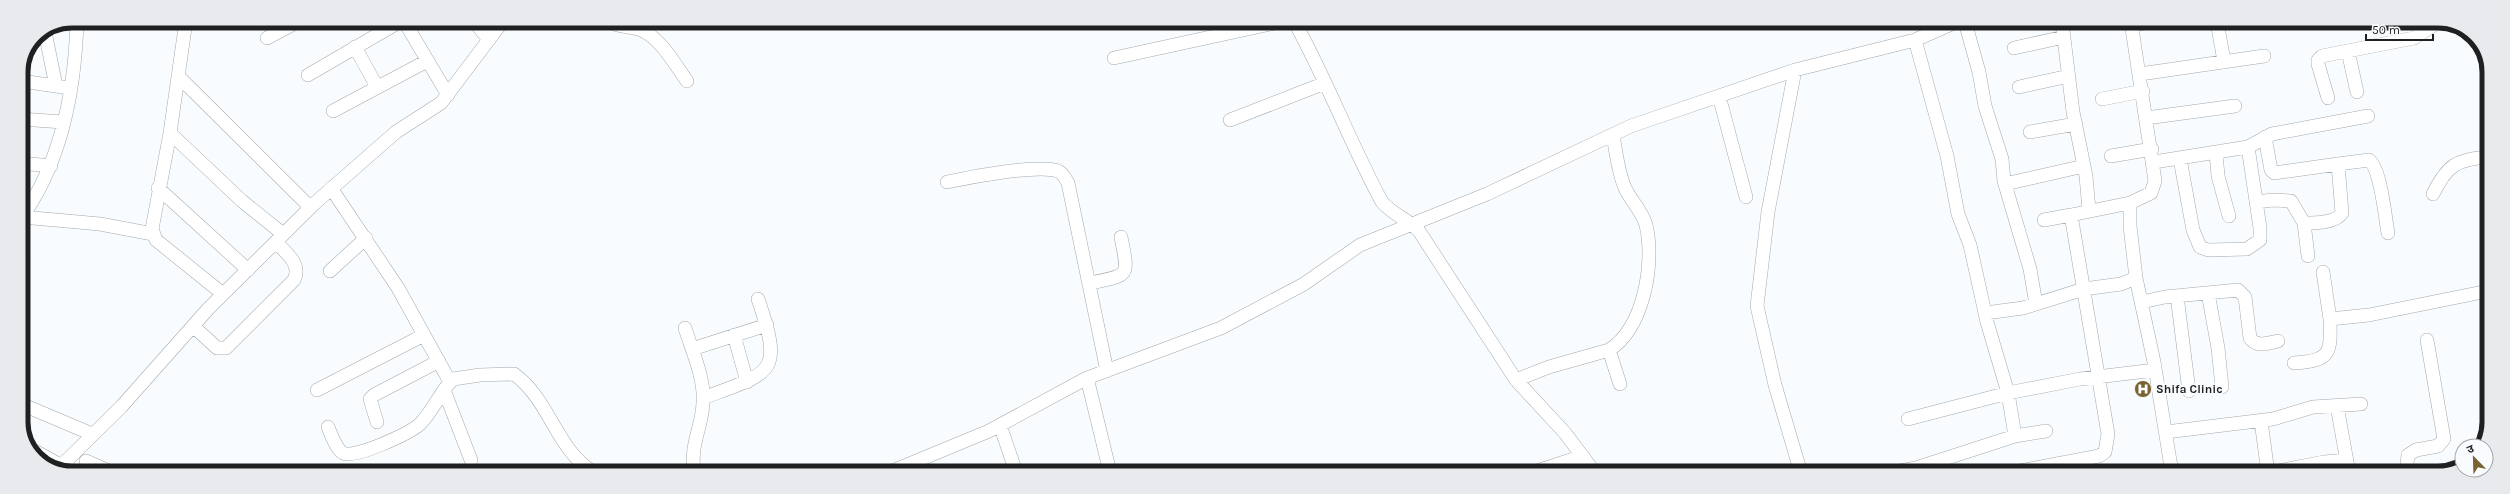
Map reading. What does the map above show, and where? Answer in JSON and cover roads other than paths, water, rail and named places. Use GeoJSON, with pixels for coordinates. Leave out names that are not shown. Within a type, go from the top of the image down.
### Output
{"type":"FeatureCollection","features":[{"type":"Feature","properties":{"kind":"street"},"geometry":{"type":"LineString","coordinates":[[28,205],[51,166],[75,69],[77,28]]}},
{"type":"Feature","properties":{"kind":"street"},"geometry":{"type":"LineString","coordinates":[[153,234],[158,188],[170,133],[185,28]]}},
{"type":"Feature","properties":{"kind":"street"},"geometry":{"type":"LineString","coordinates":[[267,38],[286,28]]}},
{"type":"Feature","properties":{"kind":"street"},"geometry":{"type":"LineString","coordinates":[[308,75],[390,28]]}},
{"type":"Feature","properties":{"kind":"street"},"geometry":{"type":"LineString","coordinates":[[406,28],[448,96]]}},
{"type":"Feature","properties":{"kind":"street"},"geometry":{"type":"LineString","coordinates":[[480,28],[489,40]]}},
{"type":"Feature","properties":{"kind":"street"},"geometry":{"type":"LineString","coordinates":[[62,465],[121,407],[223,294],[310,207],[396,132],[431,111],[448,96],[498,28]]}},
{"type":"Feature","properties":{"kind":"street"},"geometry":{"type":"LineString","coordinates":[[634,28],[640,29],[652,36],[687,82]]}},
{"type":"Feature","properties":{"kind":"street"},"geometry":{"type":"LineString","coordinates":[[1114,58],[1256,28]]}},
{"type":"Feature","properties":{"kind":"street"},"geometry":{"type":"LineString","coordinates":[[1297,28],[1325,83],[1362,164],[1382,202],[1399,218],[1412,224],[1426,239],[1516,380],[1590,466]]}},
{"type":"Feature","properties":{"kind":"street"},"geometry":{"type":"LineString","coordinates":[[904,466],[1000,425],[1087,378],[1221,328],[1304,284],[1360,244],[1487,194],[1631,126],[1795,70],[1915,40],[1942,28]]}},
{"type":"Feature","properties":{"kind":"street"},"geometry":{"type":"LineString","coordinates":[[1966,28],[1979,72],[1984,106],[2002,159],[2005,184],[2030,269],[2036,304]]}},
{"type":"Feature","properties":{"kind":"street"},"geometry":{"type":"LineString","coordinates":[[2063,28],[2076,124],[2084,166],[2089,210]]}},
{"type":"Feature","properties":{"kind":"street"},"geometry":{"type":"LineString","coordinates":[[2044,220],[2130,203],[2151,193],[2155,181],[2153,156],[2132,28]]}},
{"type":"Feature","properties":{"kind":"street"},"geometry":{"type":"LineString","coordinates":[[2218,28],[2224,61]]}},
{"type":"Feature","properties":{"kind":"street"},"geometry":{"type":"LineString","coordinates":[[2328,98],[2318,60],[2322,56],[2414,38],[2429,28]]}},
{"type":"Feature","properties":{"kind":"street"},"geometry":{"type":"LineString","coordinates":[[46,36],[56,86]]}},
{"type":"Feature","properties":{"kind":"street"},"geometry":{"type":"LineString","coordinates":[[2014,48],[2064,38]]}},
{"type":"Feature","properties":{"kind":"street"},"geometry":{"type":"LineString","coordinates":[[1915,40],[1947,156],[1958,214],[1970,245],[1985,313],[2008,393],[2015,436]]}},
{"type":"Feature","properties":{"kind":"street"},"geometry":{"type":"LineString","coordinates":[[356,48],[377,87]]}},
{"type":"Feature","properties":{"kind":"street"},"geometry":{"type":"LineString","coordinates":[[2348,51],[2357,92]]}},
{"type":"Feature","properties":{"kind":"street"},"geometry":{"type":"LineString","coordinates":[[2140,74],[2264,56]]}},
{"type":"Feature","properties":{"kind":"street"},"geometry":{"type":"LineString","coordinates":[[333,111],[427,61]]}},
{"type":"Feature","properties":{"kind":"street"},"geometry":{"type":"LineString","coordinates":[[1795,70],[1768,212],[1757,306],[1779,399],[1799,466]]}},
{"type":"Feature","properties":{"kind":"street"},"geometry":{"type":"LineString","coordinates":[[178,76],[310,207]]}},
{"type":"Feature","properties":{"kind":"street"},"geometry":{"type":"LineString","coordinates":[[2019,88],[2069,76]]}},
{"type":"Feature","properties":{"kind":"street"},"geometry":{"type":"LineString","coordinates":[[28,82],[71,89]]}},
{"type":"Feature","properties":{"kind":"street"},"geometry":{"type":"LineString","coordinates":[[1230,120],[1325,83]]}},
{"type":"Feature","properties":{"kind":"street"},"geometry":{"type":"LineString","coordinates":[[2102,99],[2143,91]]}},
{"type":"Feature","properties":{"kind":"street"},"geometry":{"type":"LineString","coordinates":[[1720,96],[1746,197]]}},
{"type":"Feature","properties":{"kind":"street"},"geometry":{"type":"LineString","coordinates":[[2146,118],[2235,106]]}},
{"type":"Feature","properties":{"kind":"street"},"geometry":{"type":"LineString","coordinates":[[2111,156],[2153,156],[2180,159],[2248,147],[2265,137],[2292,130],[2348,121],[2368,116]]}},
{"type":"Feature","properties":{"kind":"street"},"geometry":{"type":"LineString","coordinates":[[28,120],[63,122]]}},
{"type":"Feature","properties":{"kind":"street"},"geometry":{"type":"LineString","coordinates":[[2030,132],[2076,124]]}},
{"type":"Feature","properties":{"kind":"street"},"geometry":{"type":"LineString","coordinates":[[170,133],[279,238],[298,269],[294,280],[226,348],[217,348],[193,326]]}},
{"type":"Feature","properties":{"kind":"street"},"geometry":{"type":"LineString","coordinates":[[1516,380],[1549,367],[1609,350],[1618,344],[1628,331],[1640,310],[1648,255],[1645,224],[1625,188],[1613,135]]}},
{"type":"Feature","properties":{"kind":"street"},"geometry":{"type":"LineString","coordinates":[[2265,137],[2271,170],[2274,174],[2360,160],[2369,160],[2373,163],[2388,233]]}},
{"type":"Feature","properties":{"kind":"street"},"geometry":{"type":"LineString","coordinates":[[2180,159],[2193,230],[2200,247],[2208,250],[2247,249],[2255,245],[2260,240],[2248,147]]}},
{"type":"Feature","properties":{"kind":"street"},"geometry":{"type":"LineString","coordinates":[[2216,153],[2218,176],[2229,216]]}},
{"type":"Feature","properties":{"kind":"street"},"geometry":{"type":"LineString","coordinates":[[2433,194],[2442,176],[2450,167],[2470,158],[2482,157]]}},
{"type":"Feature","properties":{"kind":"street"},"geometry":{"type":"LineString","coordinates":[[28,164],[51,166]]}},
{"type":"Feature","properties":{"kind":"street"},"geometry":{"type":"LineString","coordinates":[[2304,223],[2314,223],[2340,217],[2342,203],[2338,164]]}},
{"type":"Feature","properties":{"kind":"street"},"geometry":{"type":"LineString","coordinates":[[2005,184],[2084,166]]}},
{"type":"Feature","properties":{"kind":"street"},"geometry":{"type":"LineString","coordinates":[[947,182],[1010,172],[1053,170],[1063,175],[1068,183],[1107,370]]}},
{"type":"Feature","properties":{"kind":"street"},"geometry":{"type":"LineString","coordinates":[[158,188],[248,270]]}},
{"type":"Feature","properties":{"kind":"street"},"geometry":{"type":"LineString","coordinates":[[331,188],[366,238],[439,361],[471,460]]}},
{"type":"Feature","properties":{"kind":"street"},"geometry":{"type":"LineString","coordinates":[[2256,202],[2273,200],[2291,201],[2304,223],[2308,256]]}},
{"type":"Feature","properties":{"kind":"street"},"geometry":{"type":"LineString","coordinates":[[2130,203],[2130,226],[2136,278],[2155,370],[2171,466]]}},
{"type":"Feature","properties":{"kind":"street"},"geometry":{"type":"LineString","coordinates":[[28,214],[100,224],[153,234],[170,252],[223,294]]}},
{"type":"Feature","properties":{"kind":"street"},"geometry":{"type":"LineString","coordinates":[[2052,466],[2099,456],[2105,452],[2108,434],[2071,214]]}},
{"type":"Feature","properties":{"kind":"street"},"geometry":{"type":"LineString","coordinates":[[1090,283],[1119,277],[1126,271],[1127,266],[1121,237]]}},
{"type":"Feature","properties":{"kind":"street"},"geometry":{"type":"LineString","coordinates":[[330,271],[366,238]]}},
{"type":"Feature","properties":{"kind":"street"},"geometry":{"type":"LineString","coordinates":[[2294,364],[2316,361],[2325,357],[2329,352],[2331,340],[2330,319],[2323,272]]}},
{"type":"Feature","properties":{"kind":"street"},"geometry":{"type":"LineString","coordinates":[[1985,313],[2036,304],[2084,289],[2122,284],[2136,278]]}},
{"type":"Feature","properties":{"kind":"street"},"geometry":{"type":"LineString","coordinates":[[2142,302],[2177,296],[2238,290],[2242,292],[2247,310],[2250,338],[2253,342],[2262,344],[2278,341]]}},
{"type":"Feature","properties":{"kind":"street"},"geometry":{"type":"LineString","coordinates":[[2208,293],[2222,387]]}},
{"type":"Feature","properties":{"kind":"street"},"geometry":{"type":"LineString","coordinates":[[2330,319],[2369,316],[2482,293]]}},
{"type":"Feature","properties":{"kind":"street"},"geometry":{"type":"LineString","coordinates":[[2177,296],[2189,391]]}},
{"type":"Feature","properties":{"kind":"street"},"geometry":{"type":"LineString","coordinates":[[703,398],[747,382],[760,374],[769,364],[772,345],[758,299]]}},
{"type":"Feature","properties":{"kind":"street"},"geometry":{"type":"LineString","coordinates":[[692,349],[767,325]]}},
{"type":"Feature","properties":{"kind":"street"},"geometry":{"type":"LineString","coordinates":[[685,328],[692,349],[703,398],[693,444],[694,466]]}},
{"type":"Feature","properties":{"kind":"street"},"geometry":{"type":"LineString","coordinates":[[317,390],[424,335]]}},
{"type":"Feature","properties":{"kind":"street"},"geometry":{"type":"LineString","coordinates":[[734,335],[747,382]]}},
{"type":"Feature","properties":{"kind":"street"},"geometry":{"type":"LineString","coordinates":[[2409,466],[2408,455],[2416,450],[2438,446],[2444,439],[2427,340]]}},
{"type":"Feature","properties":{"kind":"street"},"geometry":{"type":"LineString","coordinates":[[1609,350],[1620,384]]}},
{"type":"Feature","properties":{"kind":"street"},"geometry":{"type":"LineString","coordinates":[[377,422],[370,405],[370,400],[374,395],[439,361]]}},
{"type":"Feature","properties":{"kind":"street"},"geometry":{"type":"LineString","coordinates":[[1908,419],[2008,393],[2080,380],[2155,370]]}},
{"type":"Feature","properties":{"kind":"street"},"geometry":{"type":"LineString","coordinates":[[328,426],[341,452],[345,454],[358,452],[412,430],[428,414],[447,386],[457,378],[467,376],[514,374],[535,392],[566,447],[575,459],[585,466]]}},
{"type":"Feature","properties":{"kind":"street"},"geometry":{"type":"LineString","coordinates":[[1087,378],[1109,466]]}},
{"type":"Feature","properties":{"kind":"street"},"geometry":{"type":"LineString","coordinates":[[2166,432],[2261,421],[2313,407],[2361,404]]}},
{"type":"Feature","properties":{"kind":"street"},"geometry":{"type":"LineString","coordinates":[[2337,406],[2348,466]]}},
{"type":"Feature","properties":{"kind":"street"},"geometry":{"type":"LineString","coordinates":[[28,407],[92,434]]}},
{"type":"Feature","properties":{"kind":"street"},"geometry":{"type":"LineString","coordinates":[[2261,421],[2267,466]]}},
{"type":"Feature","properties":{"kind":"street"},"geometry":{"type":"LineString","coordinates":[[1000,425],[1014,466]]}},
{"type":"Feature","properties":{"kind":"street"},"geometry":{"type":"LineString","coordinates":[[1922,466],[2015,436],[2046,431]]}},
{"type":"Feature","properties":{"kind":"street"},"geometry":{"type":"LineString","coordinates":[[81,447],[88,466]]}},
{"type":"Feature","properties":{"kind":"street"},"geometry":{"type":"LineString","coordinates":[[1552,466],[1583,456]]}},
{"type":"Feature","properties":{"kind":"street"},"geometry":{"type":"LineString","coordinates":[[2304,466],[2324,462],[2343,466]]}},
{"type":"Feature","properties":{"kind":"place","name":"Shifa Clinic"},"geometry":{"type":"Point","coordinates":[2143,389]}}]}
